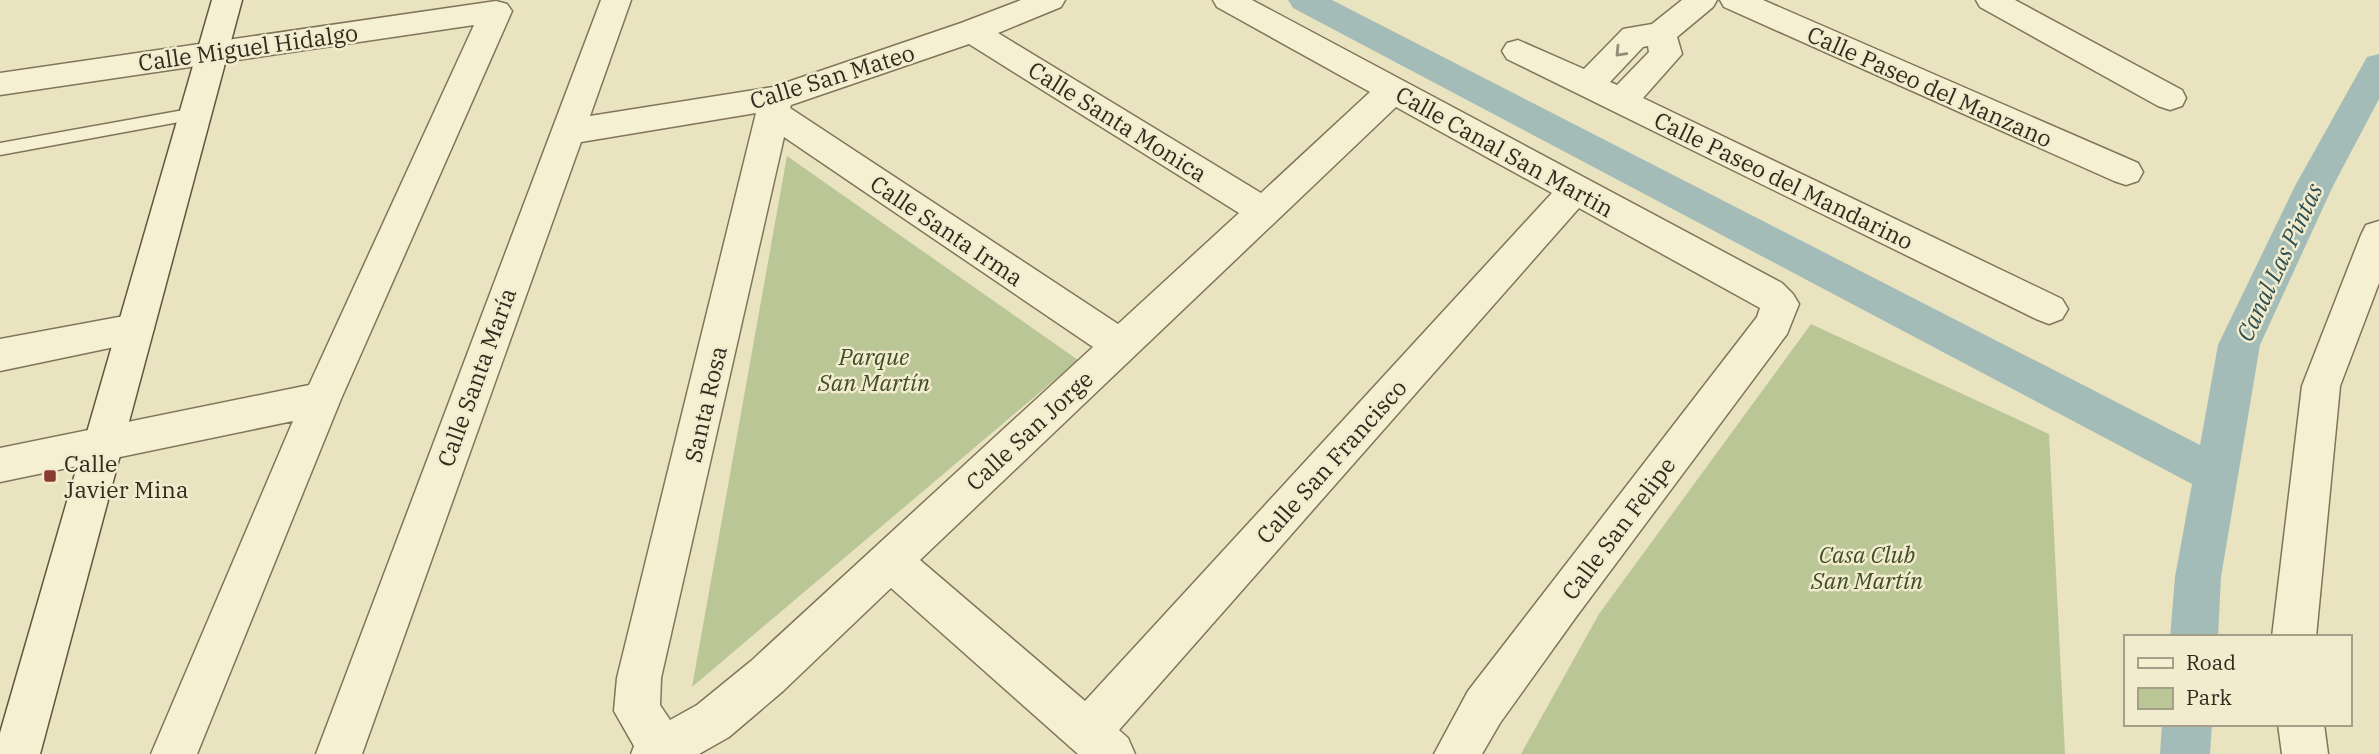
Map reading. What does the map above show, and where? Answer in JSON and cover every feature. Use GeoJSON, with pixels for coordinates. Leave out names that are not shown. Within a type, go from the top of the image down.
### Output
{"type":"FeatureCollection","features":[{"type":"Feature","properties":{"kind":"street"},"geometry":{"type":"LineString","coordinates":[[17,754],[227,0]]}},
{"type":"Feature","properties":{"kind":"street","name":"Calle Santa María"},"geometry":{"type":"LineString","coordinates":[[339,754],[615,0]]}},
{"type":"Feature","properties":{"kind":"street","name":"Calle San Mateo"},"geometry":{"type":"LineString","coordinates":[[567,132],[775,106],[1049,0]]}},
{"type":"Feature","properties":{"kind":"street","name":"Calle Canal San Martin"},"geometry":{"type":"LineString","coordinates":[[1228,0],[1769,293],[1780,304]]}},
{"type":"Feature","properties":{"kind":"street"},"geometry":{"type":"LineString","coordinates":[[1587,85],[1634,37],[1660,34],[1702,0]]}},
{"type":"Feature","properties":{"kind":"street","name":"Calle Paseo del Manzano"},"geometry":{"type":"LineString","coordinates":[[1735,0],[2126,172]]}},
{"type":"Feature","properties":{"kind":"street"},"geometry":{"type":"LineString","coordinates":[[1991,0],[2170,98]]}},
{"type":"Feature","properties":{"kind":"street","name":"Calle Miguel Hidalgo"},"geometry":{"type":"LineString","coordinates":[[0,84],[496,11],[322,399]]}},
{"type":"Feature","properties":{"kind":"street","name":"Calle Santa Monica"},"geometry":{"type":"LineString","coordinates":[[972,31],[1263,211]]}},
{"type":"Feature","properties":{"kind":"street"},"geometry":{"type":"LineString","coordinates":[[1621,102],[1666,54],[1660,34]]}},
{"type":"Feature","properties":{"kind":"street","name":"Calle Paseo del Mandarino"},"geometry":{"type":"LineString","coordinates":[[1518,51],[2049,309]]}},
{"type":"Feature","properties":{"kind":"street","name":"Calle San Jorge"},"geometry":{"type":"LineString","coordinates":[[661,753],[713,721],[766,676],[1393,90]]}},
{"type":"Feature","properties":{"kind":"street","name":"Calle Santa Irma"},"geometry":{"type":"LineString","coordinates":[[775,106],[1121,345]]}},
{"type":"Feature","properties":{"kind":"street","name":"Santa Rosa"},"geometry":{"type":"LineString","coordinates":[[661,753],[637,711],[639,678],[775,106]]}},
{"type":"Feature","properties":{"kind":"street","name":"Calle San Francisco"},"geometry":{"type":"LineString","coordinates":[[1100,743],[1575,190]]}},
{"type":"Feature","properties":{"kind":"street"},"geometry":{"type":"LineString","coordinates":[[2294,635],[2322,386],[2379,235]]}},
{"type":"Feature","properties":{"kind":"street","name":"Calle San Felipe"},"geometry":{"type":"LineString","coordinates":[[1457,754],[1484,708],[1561,603],[1774,324],[1780,304]]}},
{"type":"Feature","properties":{"kind":"street"},"geometry":{"type":"LineString","coordinates":[[0,355],[135,329]]}},
{"type":"Feature","properties":{"kind":"street"},"geometry":{"type":"LineString","coordinates":[[0,465],[322,399]]}},
{"type":"Feature","properties":{"kind":"street"},"geometry":{"type":"LineString","coordinates":[[174,754],[322,399]]}},
{"type":"Feature","properties":{"kind":"street"},"geometry":{"type":"LineString","coordinates":[[890,560],[1100,743]]}},
{"type":"Feature","properties":{"kind":"street"},"geometry":{"type":"LineString","coordinates":[[2301,726],[2305,754]]}},
{"type":"Feature","properties":{"kind":"lane"},"geometry":{"type":"LineString","coordinates":[[0,149],[195,114]]}},
{"type":"Feature","properties":{"kind":"green space","name":"Parque San Martín"},"geometry":{"type":"Polygon","coordinates":[[[787,156],[1078,360],[692,687],[787,156]]]}},
{"type":"Feature","properties":{"kind":"green space","name":"Casa Club San Martín"},"geometry":{"type":"Polygon","coordinates":[[[1811,324],[2049,434],[2065,754],[1521,754],[1599,614],[1811,324]]]}},
{"type":"Feature","properties":{"kind":"waterway"},"geometry":{"type":"LineString","coordinates":[[1305,0],[2216,475]]}},
{"type":"Feature","properties":{"kind":"waterway","name":"Canal Las Pintas"},"geometry":{"type":"LineString","coordinates":[[2194,635],[2198,577],[2239,345],[2314,186],[2379,66]]}},
{"type":"Feature","properties":{"kind":"waterway","name":"Canal Las Pintas"},"geometry":{"type":"LineString","coordinates":[[2185,754],[2187,726]]}},
{"type":"Feature","properties":{"kind":"place","name":"Calle Javier Mina"},"geometry":{"type":"Point","coordinates":[50,476]}}]}
